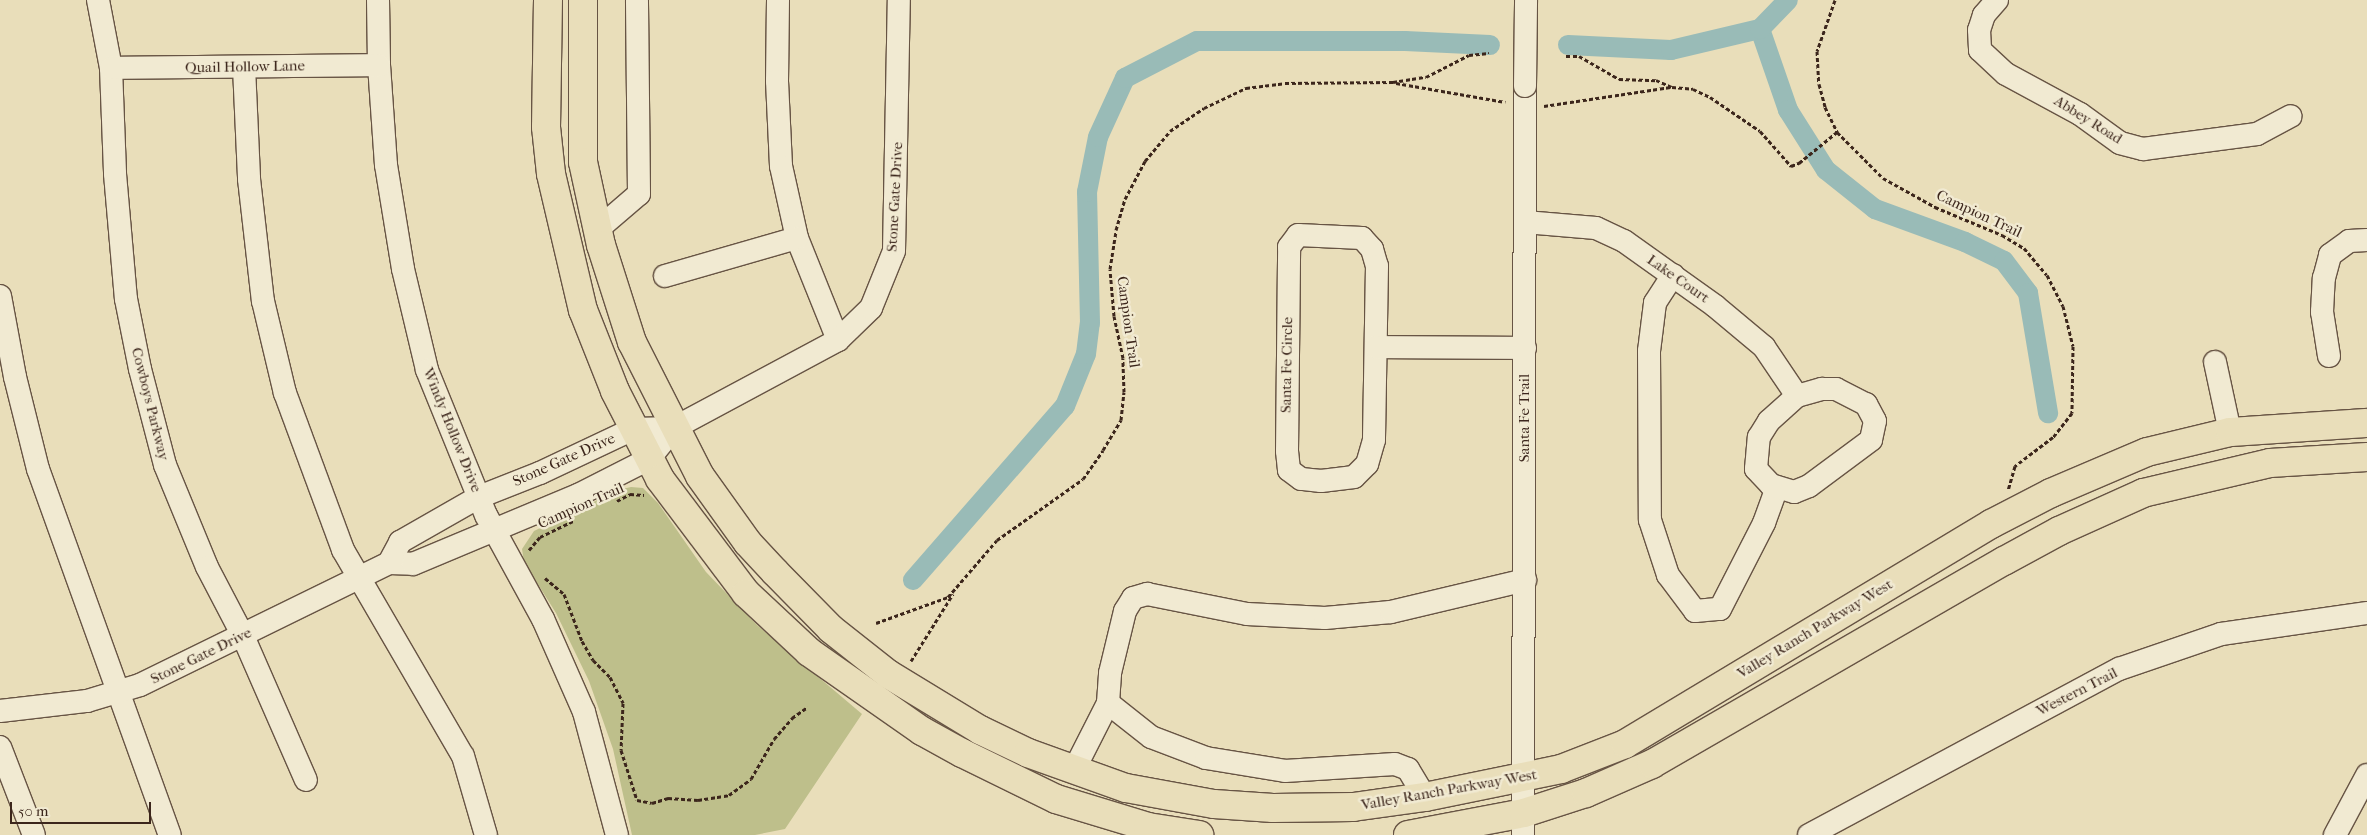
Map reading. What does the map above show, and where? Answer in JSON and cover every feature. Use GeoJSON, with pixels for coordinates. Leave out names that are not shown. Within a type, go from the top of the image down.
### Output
{"type":"FeatureCollection","features":[{"type":"Feature","properties":{"kind":"main road"},"geometry":{"type":"LineString","coordinates":[[548,0],[547,88],[551,174],[580,300],[614,391],[655,469],[746,593],[809,652],[922,731],[1021,785],[1056,799],[1148,827],[1199,835]]}},
{"type":"Feature","properties":{"kind":"main road","name":"Valley Ranch Parkway West"},"geometry":{"type":"LineString","coordinates":[[583,0],[582,90],[584,162],[597,230],[632,342],[700,476],[748,543],[831,629],[888,674],[980,730],[1028,754],[1126,788],[1214,804],[1273,808],[1353,807],[1425,797],[1524,779],[1561,769],[1625,744],[1933,557],[2051,493],[2147,452],[2230,432],[2318,424],[2367,423]]}},
{"type":"Feature","properties":{"kind":"main road"},"geometry":{"type":"LineString","coordinates":[[547,88],[582,90]]}},
{"type":"Feature","properties":{"kind":"main road"},"geometry":{"type":"LineString","coordinates":[[1408,835],[1524,824],[1586,793],[1652,764],[2028,548],[2143,493],[2270,463],[2367,457]]}},
{"type":"Feature","properties":{"kind":"street","name":"Cowboys Parkway"},"geometry":{"type":"LineString","coordinates":[[98,0],[111,68],[115,174],[126,299],[140,369],[165,465],[207,567],[243,636],[306,780]]}},
{"type":"Feature","properties":{"kind":"street","name":"Windy Hollow Drive"},"geometry":{"type":"LineString","coordinates":[[378,0],[379,65],[386,165],[403,269],[427,370],[494,531],[543,618],[584,712],[617,835]]}},
{"type":"Feature","properties":{"kind":"street"},"geometry":{"type":"LineString","coordinates":[[597,230],[639,194],[637,0]]}},
{"type":"Feature","properties":{"kind":"street"},"geometry":{"type":"LineString","coordinates":[[778,0],[777,81],[781,166],[797,238],[838,340]]}},
{"type":"Feature","properties":{"kind":"street","name":"Stone Gate Drive"},"geometry":{"type":"LineString","coordinates":[[389,563],[400,542],[479,497],[633,429],[674,428],[838,340],[870,308],[894,251],[899,0]]}},
{"type":"Feature","properties":{"kind":"street","name":"Santa Fe Trail"},"geometry":{"type":"LineString","coordinates":[[1524,824],[1526,0]]}},
{"type":"Feature","properties":{"kind":"street","name":"Abbey Road"},"geometry":{"type":"LineString","coordinates":[[1997,0],[1984,15],[1979,30],[1980,50],[2006,74],[2080,114],[2120,143],[2143,149],[2256,134],[2291,116]]}},
{"type":"Feature","properties":{"kind":"street","name":"Quail Hollow Lane"},"geometry":{"type":"LineString","coordinates":[[111,68],[379,65]]}},
{"type":"Feature","properties":{"kind":"street"},"geometry":{"type":"LineString","coordinates":[[244,67],[249,179],[263,301],[286,393],[342,550],[463,756],[486,835]]}},
{"type":"Feature","properties":{"kind":"street","name":"Lake Court"},"geometry":{"type":"LineString","coordinates":[[1525,222],[1571,224],[1611,234],[1673,275],[1764,347],[1797,396]]}},
{"type":"Feature","properties":{"kind":"street","name":"Santa Fe Circle"},"geometry":{"type":"LineString","coordinates":[[1298,235],[1362,238],[1372,249],[1377,266],[1376,347],[1374,440],[1368,464],[1354,477],[1321,481],[1301,479],[1289,470],[1286,451],[1289,247],[1298,235]]}},
{"type":"Feature","properties":{"kind":"street"},"geometry":{"type":"LineString","coordinates":[[665,276],[797,238]]}},
{"type":"Feature","properties":{"kind":"street"},"geometry":{"type":"LineString","coordinates":[[2329,356],[2322,312],[2324,278],[2330,255],[2349,241],[2367,240]]}},
{"type":"Feature","properties":{"kind":"street"},"geometry":{"type":"LineString","coordinates":[[1673,275],[1656,303],[1649,351],[1650,520],[1668,575],[1695,611],[1720,609],[1764,522],[1777,487]]}},
{"type":"Feature","properties":{"kind":"street"},"geometry":{"type":"LineString","coordinates":[[0,296],[27,432],[55,522],[170,835]]}},
{"type":"Feature","properties":{"kind":"street"},"geometry":{"type":"LineString","coordinates":[[1376,347],[1525,348]]}},
{"type":"Feature","properties":{"kind":"street"},"geometry":{"type":"LineString","coordinates":[[2215,362],[2230,432]]}},
{"type":"Feature","properties":{"kind":"street"},"geometry":{"type":"LineString","coordinates":[[1836,389],[1858,398],[1866,404],[1875,421],[1874,432],[1864,448],[1809,486],[1794,492],[1777,487],[1771,485],[1756,469],[1756,443],[1769,421],[1797,396],[1836,389]]}},
{"type":"Feature","properties":{"kind":"street","name":"Stone Gate Drive"},"geometry":{"type":"LineString","coordinates":[[0,711],[87,701],[140,686],[389,563],[413,564],[578,495],[655,469],[674,428]]}},
{"type":"Feature","properties":{"kind":"street"},"geometry":{"type":"LineString","coordinates":[[1074,770],[1108,703],[1110,673],[1125,611],[1133,598],[1147,594],[1247,614],[1325,618],[1391,612],[1525,580]]}},
{"type":"Feature","properties":{"kind":"street","name":"Western Trail"},"geometry":{"type":"LineString","coordinates":[[1809,835],[2119,669],[2221,634],[2367,613]]}},
{"type":"Feature","properties":{"kind":"street"},"geometry":{"type":"LineString","coordinates":[[1108,703],[1151,736],[1206,758],[1285,771],[1395,764],[1408,768],[1425,797]]}},
{"type":"Feature","properties":{"kind":"street"},"geometry":{"type":"LineString","coordinates":[[0,747],[34,835]]}},
{"type":"Feature","properties":{"kind":"street"},"geometry":{"type":"LineString","coordinates":[[2335,835],[2367,775]]}},
{"type":"Feature","properties":{"kind":"path","name":"Campion Trail"},"geometry":{"type":"LineString","coordinates":[[1835,0],[1817,50],[1819,84],[1824,107],[1837,132],[1883,178],[1935,207],[2002,235],[2024,248],[2047,275],[2063,306],[2073,346],[2072,413],[2053,437],[2015,466],[2008,493]]}},
{"type":"Feature","properties":{"kind":"path","name":"Campion Trail"},"geometry":{"type":"LineString","coordinates":[[876,623],[948,597],[997,540],[1083,479],[1121,420],[1123,358],[1114,316],[1110,269],[1116,230],[1125,200],[1145,161],[1170,131],[1204,108],[1246,88],[1285,83],[1393,82],[1426,77],[1469,55],[1488,53]]}},
{"type":"Feature","properties":{"kind":"path"},"geometry":{"type":"LineString","coordinates":[[1566,56],[1579,56],[1619,79],[1656,80],[1672,87],[1693,89],[1760,131],[1791,166],[1800,163],[1837,132]]}},
{"type":"Feature","properties":{"kind":"path","name":"Campion Trail"},"geometry":{"type":"LineString","coordinates":[[614,502],[630,494],[643,496],[655,469]]}},
{"type":"Feature","properties":{"kind":"path","name":"Campion Trail"},"geometry":{"type":"LineString","coordinates":[[532,558],[529,549],[540,536],[580,518]]}},
{"type":"Feature","properties":{"kind":"path"},"geometry":{"type":"LineString","coordinates":[[541,573],[564,594],[575,614],[582,641],[593,660],[610,677],[623,703],[621,750],[637,800],[652,803],[668,798],[698,800],[729,795],[751,779],[774,739],[792,718],[808,707]]}},
{"type":"Feature","properties":{"kind":"path"},"geometry":{"type":"LineString","coordinates":[[907,668],[959,586]]}},
{"type":"Feature","properties":{"kind":"green space"},"geometry":{"type":"Polygon","coordinates":[[[631,487],[643,488],[658,503],[706,572],[757,625],[862,714],[785,829],[755,835],[632,835],[613,749],[589,681],[556,613],[524,562],[522,549],[534,531],[618,490],[631,487]]]}},
{"type":"Feature","properties":{"kind":"waterway"},"geometry":{"type":"LineString","coordinates":[[1568,45],[1671,50],[1760,29],[1788,0]]}},
{"type":"Feature","properties":{"kind":"waterway"},"geometry":{"type":"LineString","coordinates":[[1760,29],[1788,110],[1826,170],[1875,209],[1965,242],[2004,261],[2028,293],[2048,413]]}},
{"type":"Feature","properties":{"kind":"waterway"},"geometry":{"type":"LineString","coordinates":[[913,580],[1065,406],[1086,354],[1090,323],[1087,192],[1098,137],[1125,78],[1197,41],[1405,41],[1490,45]]}}]}
